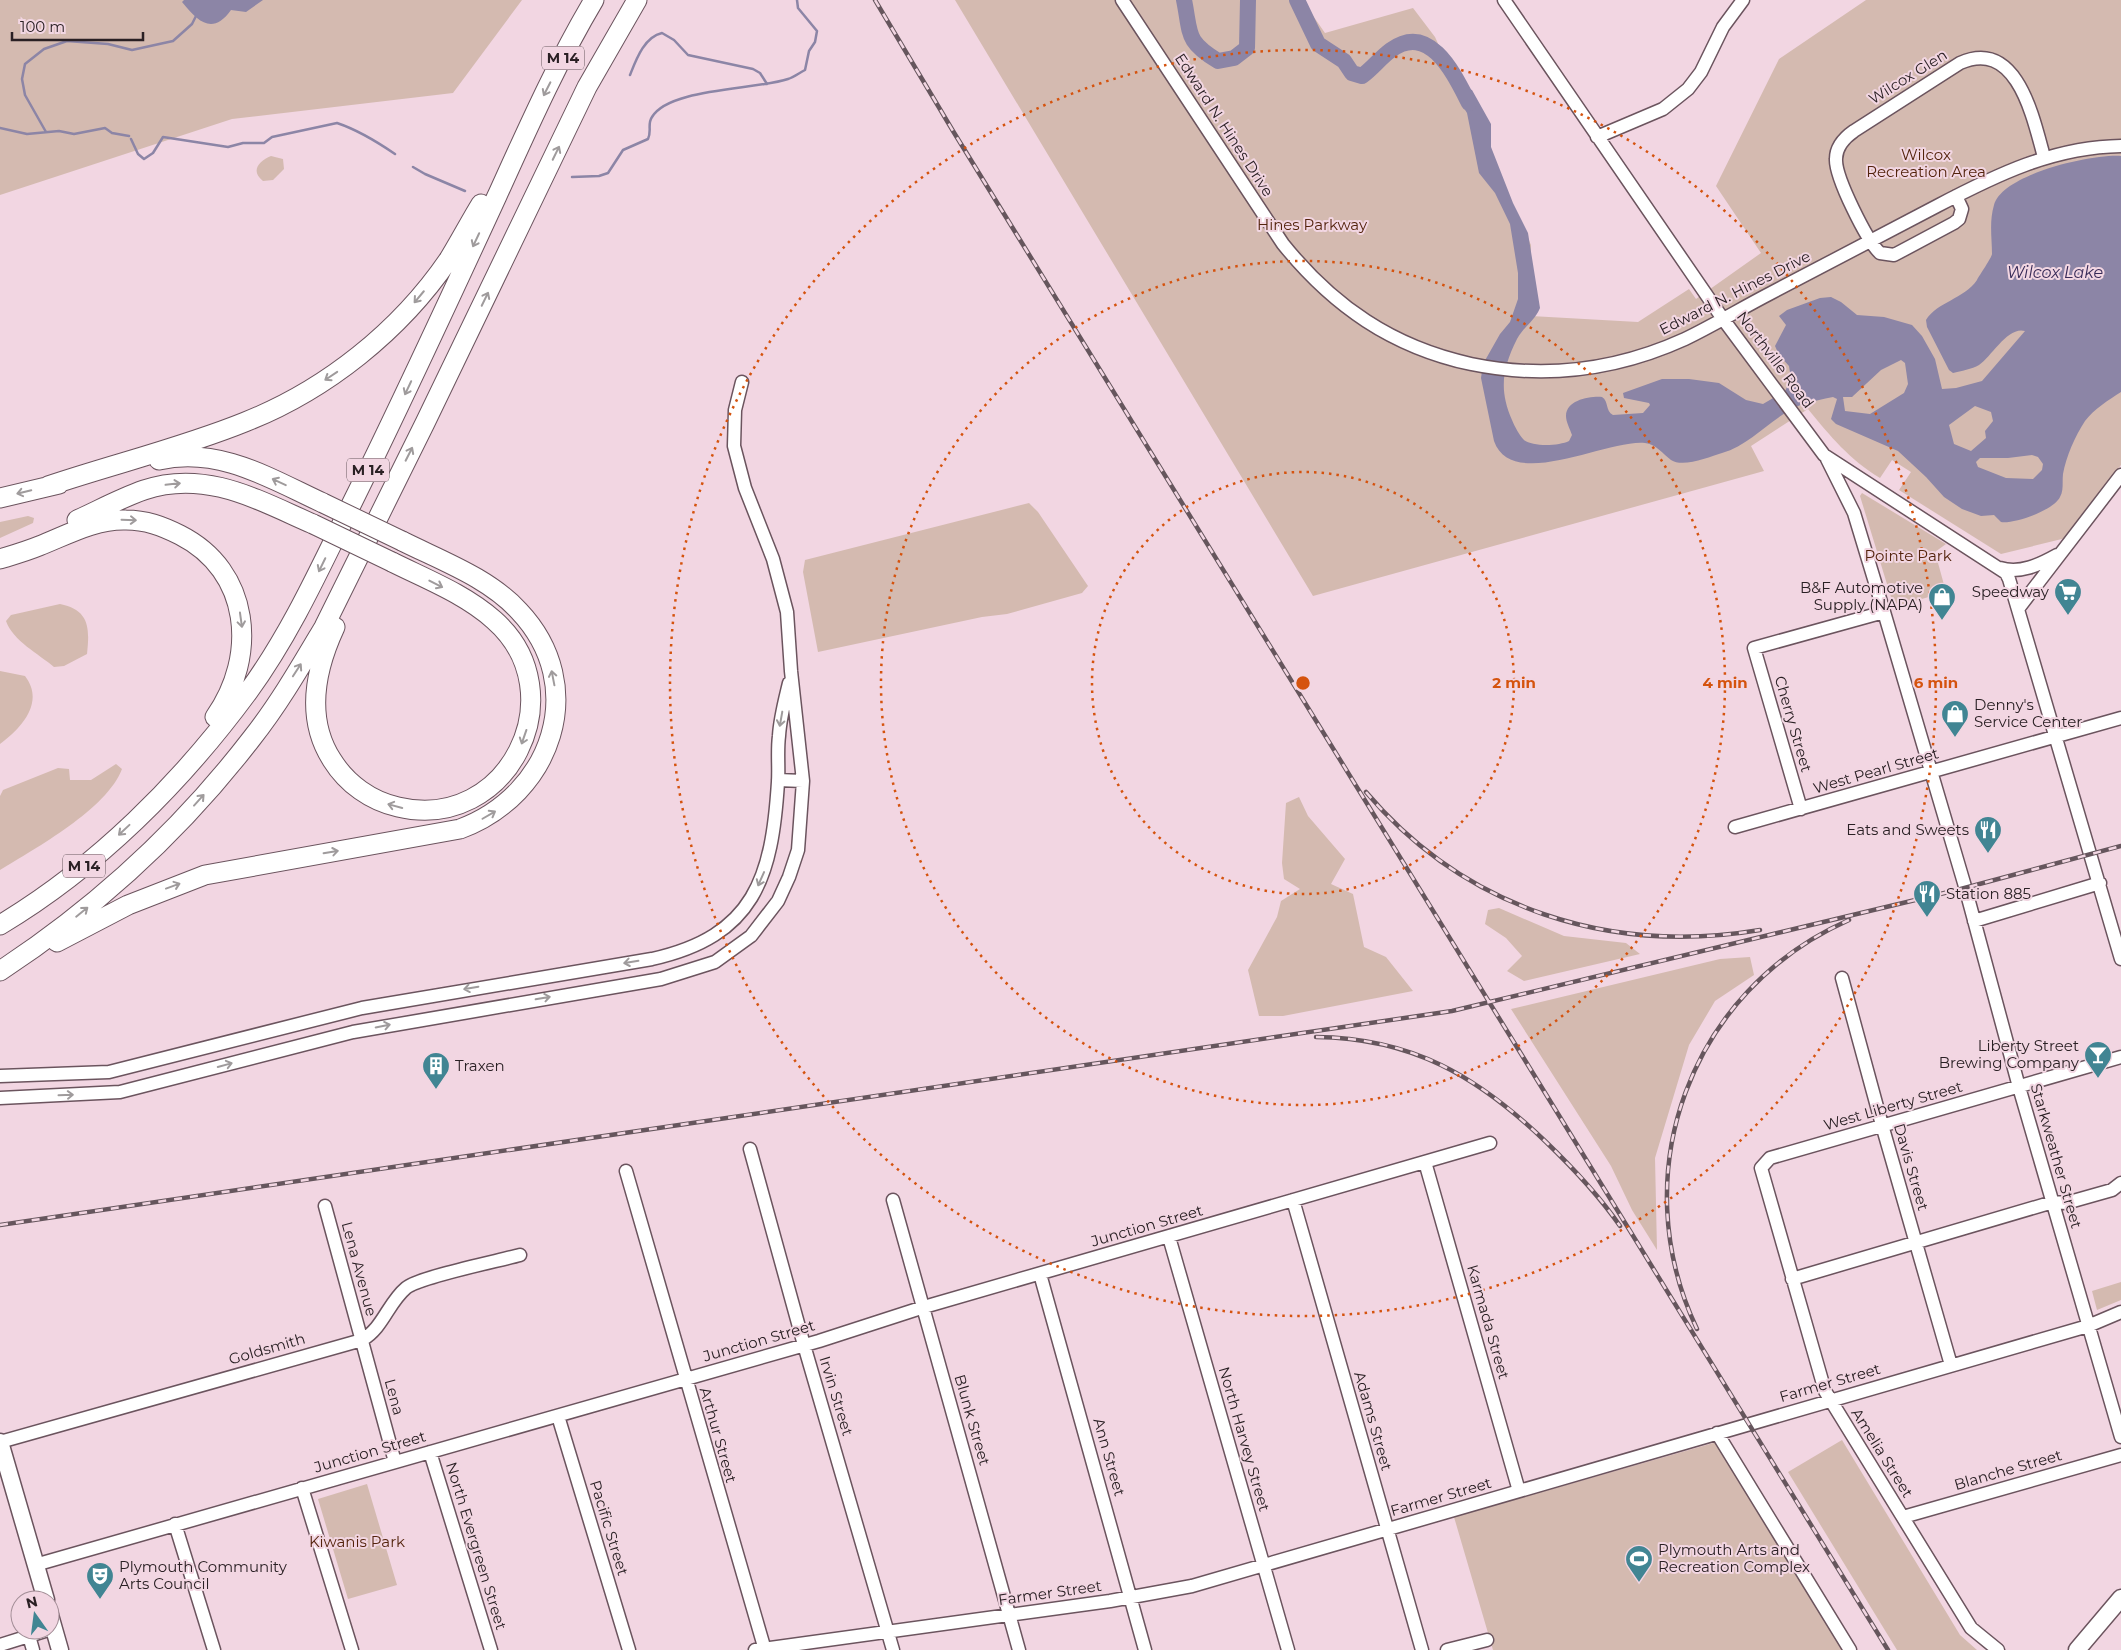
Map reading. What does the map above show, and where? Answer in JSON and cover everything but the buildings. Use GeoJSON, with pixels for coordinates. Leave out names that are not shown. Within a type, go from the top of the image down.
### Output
{"type":"FeatureCollection","features":[{"type":"Feature","properties":{"kind":"highway","name":"M 14"},"geometry":{"type":"LineString","coordinates":[[0,926],[73,874],[109,845],[206,746],[248,691],[301,606],[404,397],[533,117],[594,0]]}},
{"type":"Feature","properties":{"kind":"highway","name":"M 14"},"geometry":{"type":"LineString","coordinates":[[0,972],[76,917],[145,858],[191,809],[253,737],[324,627],[587,87],[637,0]]}},
{"type":"Feature","properties":{"kind":"highway"},"geometry":{"type":"LineString","coordinates":[[48,486],[246,422],[310,390],[338,371],[394,324],[440,271],[533,117]]}},
{"type":"Feature","properties":{"kind":"highway"},"geometry":{"type":"LineString","coordinates":[[0,498],[164,458],[198,457],[230,461],[249,468],[470,575],[497,592],[519,610],[542,644],[553,678],[554,716],[544,754],[534,773],[519,792],[491,814],[460,828],[415,838],[235,868],[176,885],[128,904],[0,972]]}},
{"type":"Feature","properties":{"kind":"highway"},"geometry":{"type":"LineString","coordinates":[[0,559],[129,496],[155,487],[178,483],[212,484],[243,492],[313,524],[392,562],[474,604],[495,620],[515,646],[528,679],[531,702],[528,726],[521,748],[509,768],[484,792],[463,803],[440,809],[417,810],[400,808],[382,803],[362,792],[337,768],[325,748],[316,724],[315,697],[322,660],[364,566],[387,497]]}},
{"type":"Feature","properties":{"kind":"highway"},"geometry":{"type":"LineString","coordinates":[[0,559],[86,526],[113,520],[136,520],[159,525],[185,538],[205,552],[222,571],[235,595],[241,618],[242,646],[238,672],[221,709],[159,796]]}},
{"type":"Feature","properties":{"kind":"main road"},"geometry":{"type":"LineString","coordinates":[[0,1442],[43,1590]]}},
{"type":"Feature","properties":{"kind":"main road"},"geometry":{"type":"LineString","coordinates":[[2077,1650],[2121,1598]]}},
{"type":"Feature","properties":{"kind":"street","name":"Edward N. Hines Drive"},"geometry":{"type":"LineString","coordinates":[[1122,0],[1283,244],[1311,277],[1353,314],[1383,331],[1426,351],[1480,366],[1554,372],[1613,364],[1663,348],[1723,319],[1956,196],[2044,157],[2077,150],[2121,146]]}},
{"type":"Feature","properties":{"kind":"street","name":"Northville Road"},"geometry":{"type":"LineString","coordinates":[[1504,0],[1723,319],[1824,456],[2000,568],[2009,579],[2121,959]]}},
{"type":"Feature","properties":{"kind":"street"},"geometry":{"type":"LineString","coordinates":[[1597,137],[1663,109],[1688,89],[1701,72],[1723,27],[1743,0]]}},
{"type":"Feature","properties":{"kind":"street","name":"Wilcox Glen"},"geometry":{"type":"LineString","coordinates":[[1870,241],[1838,173],[1836,158],[1841,143],[1854,131],[1960,63],[1979,56],[1998,61],[2010,71],[2033,121],[2044,157]]}},
{"type":"Feature","properties":{"kind":"street"},"geometry":{"type":"LineString","coordinates":[[1870,241],[1880,253],[1890,255],[1918,242],[1959,219],[1962,209],[1956,196]]}},
{"type":"Feature","properties":{"kind":"street"},"geometry":{"type":"LineString","coordinates":[[0,1098],[120,1092],[353,1032],[500,1005],[661,979],[715,962],[751,936],[778,901],[798,850],[803,781],[791,671],[790,632],[783,590],[773,558],[745,488],[734,446],[735,410],[742,382]]}},
{"type":"Feature","properties":{"kind":"street","name":"Starkweather Street"},"geometry":{"type":"LineString","coordinates":[[1824,456],[1841,483],[1854,513],[1884,612],[2121,1437]]}},
{"type":"Feature","properties":{"kind":"street"},"geometry":{"type":"LineString","coordinates":[[2018,609],[2120,481]]}},
{"type":"Feature","properties":{"kind":"street"},"geometry":{"type":"LineString","coordinates":[[2000,568],[2020,570],[2042,563],[2061,553]]}},
{"type":"Feature","properties":{"kind":"street","name":"Cherry Street"},"geometry":{"type":"LineString","coordinates":[[1801,809],[1754,648],[1884,612]]}},
{"type":"Feature","properties":{"kind":"street"},"geometry":{"type":"LineString","coordinates":[[0,1076],[109,1072],[348,1011],[652,959],[686,949],[705,940],[726,926],[744,908],[756,889],[767,865],[773,842],[778,780],[778,736],[791,671]]}},
{"type":"Feature","properties":{"kind":"street","name":"West Pearl Street"},"geometry":{"type":"LineString","coordinates":[[1735,827],[2121,718]]}},
{"type":"Feature","properties":{"kind":"street"},"geometry":{"type":"LineString","coordinates":[[778,780],[803,781]]}},
{"type":"Feature","properties":{"kind":"street"},"geometry":{"type":"LineString","coordinates":[[1974,921],[2100,883]]}},
{"type":"Feature","properties":{"kind":"street"},"geometry":{"type":"LineString","coordinates":[[686,949],[694,970]]}},
{"type":"Feature","properties":{"kind":"street","name":"Davis Street"},"geometry":{"type":"LineString","coordinates":[[1842,978],[1882,1126],[1951,1365]]}},
{"type":"Feature","properties":{"kind":"street"},"geometry":{"type":"LineString","coordinates":[[497,984],[500,1005]]}},
{"type":"Feature","properties":{"kind":"street"},"geometry":{"type":"LineString","coordinates":[[348,1011],[353,1032]]}},
{"type":"Feature","properties":{"kind":"street"},"geometry":{"type":"LineString","coordinates":[[194,1051],[199,1072]]}},
{"type":"Feature","properties":{"kind":"street","name":"West Liberty Street"},"geometry":{"type":"LineString","coordinates":[[1762,1164],[1770,1158],[2121,1057]]}},
{"type":"Feature","properties":{"kind":"street"},"geometry":{"type":"LineString","coordinates":[[41,1074],[42,1096]]}},
{"type":"Feature","properties":{"kind":"street","name":"Junction Street"},"geometry":{"type":"LineString","coordinates":[[35,1564],[685,1380],[924,1307],[1490,1143]]}},
{"type":"Feature","properties":{"kind":"street","name":"Irvin Street"},"geometry":{"type":"LineString","coordinates":[[750,1149],[804,1345],[893,1650]]}},
{"type":"Feature","properties":{"kind":"street","name":"Karmada Street"},"geometry":{"type":"LineString","coordinates":[[1425,1162],[1519,1491]]}},
{"type":"Feature","properties":{"kind":"street","name":"Amelia Street"},"geometry":{"type":"LineString","coordinates":[[1762,1164],[1761,1172],[1825,1391],[1971,1628],[1998,1650]]}},
{"type":"Feature","properties":{"kind":"street","name":"Arthur Street"},"geometry":{"type":"LineString","coordinates":[[626,1171],[761,1650]]}},
{"type":"Feature","properties":{"kind":"street"},"geometry":{"type":"LineString","coordinates":[[1792,1279],[2053,1202],[2066,1203],[2112,1190],[2121,1183]]}},
{"type":"Feature","properties":{"kind":"street","name":"Blunk Street"},"geometry":{"type":"LineString","coordinates":[[893,1200],[1019,1650]]}},
{"type":"Feature","properties":{"kind":"street","name":"Adams Street"},"geometry":{"type":"LineString","coordinates":[[1293,1200],[1422,1650]]}},
{"type":"Feature","properties":{"kind":"street","name":"Lena Avenue"},"geometry":{"type":"LineString","coordinates":[[325,1206],[362,1340]]}},
{"type":"Feature","properties":{"kind":"street","name":"North Harvey Street"},"geometry":{"type":"LineString","coordinates":[[1169,1236],[1288,1650]]}},
{"type":"Feature","properties":{"kind":"street"},"geometry":{"type":"LineString","coordinates":[[362,1340],[370,1335],[394,1301],[409,1285],[520,1255]]}},
{"type":"Feature","properties":{"kind":"street","name":"Ann Street"},"geometry":{"type":"LineString","coordinates":[[1040,1274],[1145,1650]]}},
{"type":"Feature","properties":{"kind":"street","name":"Farmer Street"},"geometry":{"type":"LineString","coordinates":[[761,1650],[1131,1598],[1205,1582],[2088,1326],[2121,1312]]}},
{"type":"Feature","properties":{"kind":"street","name":"Goldsmith"},"geometry":{"type":"LineString","coordinates":[[0,1442],[362,1340]]}},
{"type":"Feature","properties":{"kind":"street","name":"Lena"},"geometry":{"type":"LineString","coordinates":[[362,1340],[395,1462]]}},
{"type":"Feature","properties":{"kind":"street","name":"Pacific Street"},"geometry":{"type":"LineString","coordinates":[[558,1416],[629,1650]]}},
{"type":"Feature","properties":{"kind":"street"},"geometry":{"type":"LineString","coordinates":[[1717,1433],[1850,1650]]}},
{"type":"Feature","properties":{"kind":"street","name":"North Evergreen Street"},"geometry":{"type":"LineString","coordinates":[[430,1452],[491,1650]]}},
{"type":"Feature","properties":{"kind":"street","name":"Blanche Street"},"geometry":{"type":"LineString","coordinates":[[1903,1517],[2121,1454]]}},
{"type":"Feature","properties":{"kind":"street"},"geometry":{"type":"LineString","coordinates":[[302,1488],[352,1650]]}},
{"type":"Feature","properties":{"kind":"street"},"geometry":{"type":"LineString","coordinates":[[176,1524],[214,1650]]}},
{"type":"Feature","properties":{"kind":"street"},"geometry":{"type":"LineString","coordinates":[[0,1645],[16,1640]]}},
{"type":"Feature","properties":{"kind":"street"},"geometry":{"type":"LineString","coordinates":[[1447,1650],[1487,1640]]}},
{"type":"Feature","properties":{"kind":"green space"},"geometry":{"type":"Polygon","coordinates":[[[0,0],[522,0],[453,93],[232,119],[0,195],[0,0]]]}},
{"type":"Feature","properties":{"kind":"green space","name":"Hines Parkway"},"geometry":{"type":"Polygon","coordinates":[[[955,0],[1302,0],[1325,33],[1413,8],[1435,37],[1531,245],[1531,316],[1638,322],[1689,289],[1696,299],[1761,253],[1716,186],[1779,59],[1866,0],[2121,0],[2121,465],[2066,538],[2001,554],[1899,490],[1911,472],[1892,460],[1880,478],[1869,471],[1841,447],[1808,409],[1751,446],[1764,471],[1313,596],[955,0]]]}},
{"type":"Feature","properties":{"kind":"green space"},"geometry":{"type":"Polygon","coordinates":[[[271,156],[283,159],[284,169],[273,180],[263,181],[257,174],[257,170],[260,163],[271,156]]]}},
{"type":"Feature","properties":{"kind":"green space","name":"Pointe Park"},"geometry":{"type":"Polygon","coordinates":[[[1862,493],[1946,544],[1935,552],[1946,592],[1894,607],[1860,496],[1862,493]]]}},
{"type":"Feature","properties":{"kind":"green space"},"geometry":{"type":"Polygon","coordinates":[[[1029,503],[1038,512],[1088,586],[1082,593],[1007,614],[982,617],[818,652],[803,572],[805,560],[1029,503]]]}},
{"type":"Feature","properties":{"kind":"green space"},"geometry":{"type":"Polygon","coordinates":[[[28,516],[34,518],[33,523],[0,538],[0,522],[28,516]]]}},
{"type":"Feature","properties":{"kind":"green space"},"geometry":{"type":"Polygon","coordinates":[[[60,604],[77,611],[86,621],[88,636],[87,654],[64,666],[54,667],[20,641],[9,628],[6,621],[11,615],[60,604]]]}},
{"type":"Feature","properties":{"kind":"green space"},"geometry":{"type":"Polygon","coordinates":[[[0,671],[25,676],[31,686],[33,695],[32,705],[23,722],[0,744],[0,671]]]}},
{"type":"Feature","properties":{"kind":"green space"},"geometry":{"type":"Polygon","coordinates":[[[116,764],[122,769],[114,784],[102,799],[69,826],[0,870],[0,796],[3,790],[58,768],[69,769],[70,780],[91,780],[116,764]]]}},
{"type":"Feature","properties":{"kind":"green space"},"geometry":{"type":"Polygon","coordinates":[[[1299,797],[1308,816],[1345,859],[1331,884],[1353,894],[1364,947],[1386,957],[1413,991],[1283,1016],[1259,1016],[1248,970],[1277,917],[1281,901],[1300,889],[1284,879],[1282,863],[1286,803],[1299,797]]]}},
{"type":"Feature","properties":{"kind":"green space"},"geometry":{"type":"Polygon","coordinates":[[[1499,908],[1564,936],[1626,943],[1640,954],[1524,981],[1507,971],[1522,956],[1506,938],[1485,924],[1488,910],[1499,908]]]}},
{"type":"Feature","properties":{"kind":"green space"},"geometry":{"type":"Polygon","coordinates":[[[1750,957],[1754,975],[1715,1001],[1689,1045],[1655,1158],[1657,1250],[1632,1210],[1611,1166],[1511,1009],[1720,959],[1750,957]]]}},
{"type":"Feature","properties":{"kind":"green space"},"geometry":{"type":"Polygon","coordinates":[[[2121,1282],[2121,1300],[2097,1310],[2092,1291],[2121,1282]]]}},
{"type":"Feature","properties":{"kind":"green space"},"geometry":{"type":"Polygon","coordinates":[[[1842,1440],[1960,1635],[1977,1650],[1897,1650],[1788,1472],[1842,1440]]]}},
{"type":"Feature","properties":{"kind":"green space","name":"Plymouth Arts and Recreation Complex"},"geometry":{"type":"Polygon","coordinates":[[[1717,1442],[1845,1650],[1493,1650],[1454,1517],[1717,1442]]]}},
{"type":"Feature","properties":{"kind":"green space","name":"Kiwanis Park"},"geometry":{"type":"Polygon","coordinates":[[[367,1484],[397,1585],[348,1599],[318,1499],[367,1484]]]}},
{"type":"Feature","properties":{"kind":"water"},"geometry":{"type":"Polygon","coordinates":[[[184,0],[263,0],[246,12],[231,10],[224,18],[212,24],[206,23],[194,16],[182,2],[184,0]]]}},
{"type":"Feature","properties":{"kind":"water","name":"Wilcox Lake"},"geometry":{"type":"Polygon","coordinates":[[[1459,85],[1472,90],[1491,124],[1491,147],[1513,203],[1528,233],[1540,308],[1517,339],[1512,350],[1505,370],[1504,389],[1505,399],[1513,423],[1520,436],[1528,442],[1546,445],[1569,441],[1572,435],[1567,423],[1567,411],[1574,403],[1585,398],[1602,397],[1613,415],[1643,413],[1650,405],[1649,403],[1624,398],[1623,393],[1662,379],[1689,379],[1719,383],[1746,400],[1763,404],[1785,391],[1791,379],[1789,366],[1779,355],[1775,346],[1786,325],[1779,316],[1787,310],[1820,298],[1831,297],[1841,302],[1857,315],[1884,317],[1912,325],[1922,336],[1935,359],[1942,389],[1956,388],[1982,381],[2025,331],[2012,333],[2006,337],[1979,365],[1953,373],[1949,370],[1927,327],[1926,320],[1937,309],[1972,286],[1988,262],[1992,254],[1992,211],[2001,194],[2013,184],[2030,175],[2070,162],[2108,156],[2121,156],[2121,392],[2092,413],[2081,427],[2066,461],[2062,492],[2056,502],[2034,515],[2007,522],[2001,522],[1994,515],[1981,516],[1962,509],[1944,497],[1898,451],[1836,424],[1831,419],[1837,399],[1833,397],[1803,404],[1792,409],[1733,449],[1689,462],[1682,463],[1671,460],[1656,447],[1645,443],[1628,444],[1562,460],[1540,463],[1520,462],[1504,456],[1494,441],[1481,378],[1483,364],[1500,334],[1510,322],[1518,299],[1518,273],[1510,224],[1495,193],[1479,173],[1467,113],[1460,102],[1459,85]],[[1901,360],[1881,370],[1852,397],[1843,397],[1845,411],[1870,414],[1904,393],[1908,384],[1905,363],[1901,360]],[[1975,406],[1949,425],[1954,444],[1971,451],[1986,438],[1985,431],[1993,421],[1991,412],[1975,406]],[[2032,455],[2008,458],[1980,458],[1976,462],[1978,467],[2006,478],[2033,479],[2042,470],[2043,464],[2038,457],[2032,455]]]}},
{"type":"Feature","properties":{"kind":"waterway"},"geometry":{"type":"LineString","coordinates":[[572,177],[599,176],[608,173],[623,150],[648,139],[652,117],[661,107],[676,100],[714,91],[773,83],[790,78],[805,70],[809,51],[815,42],[817,31],[798,8],[797,0]]}},
{"type":"Feature","properties":{"kind":"waterway"},"geometry":{"type":"LineString","coordinates":[[1184,0],[1191,36],[1200,48],[1218,61],[1234,58],[1247,48],[1248,0]]}},
{"type":"Feature","properties":{"kind":"waterway"},"geometry":{"type":"LineString","coordinates":[[1297,0],[1318,44],[1344,61],[1352,73],[1362,76],[1391,50],[1405,43],[1418,42],[1429,47],[1439,55],[1448,66],[1469,103]]}},
{"type":"Feature","properties":{"kind":"waterway"},"geometry":{"type":"LineString","coordinates":[[46,132],[25,95],[22,79],[25,64],[44,49],[67,41],[108,44],[132,50],[173,41],[192,24],[196,16]]}},
{"type":"Feature","properties":{"kind":"waterway"},"geometry":{"type":"LineString","coordinates":[[630,75],[638,56],[646,44],[650,39],[662,33],[674,40],[688,55],[753,69],[760,73],[767,84]]}},
{"type":"Feature","properties":{"kind":"waterway"},"geometry":{"type":"LineString","coordinates":[[131,139],[138,154],[144,159],[153,153],[163,137],[228,147],[243,143],[264,143],[272,137],[337,123],[367,136],[395,154]]}},
{"type":"Feature","properties":{"kind":"waterway"},"geometry":{"type":"LineString","coordinates":[[0,128],[27,134],[59,131],[74,134],[105,128],[112,133],[129,136]]}},
{"type":"Feature","properties":{"kind":"waterway"},"geometry":{"type":"LineString","coordinates":[[413,167],[465,191]]}},
{"type":"Feature","properties":{"kind":"railway"},"geometry":{"type":"LineString","coordinates":[[875,0],[953,131],[1888,1650]]}},
{"type":"Feature","properties":{"kind":"railway"},"geometry":{"type":"LineString","coordinates":[[1366,792],[1405,833],[1448,866],[1495,894],[1544,914],[1596,928],[1649,935],[1704,936],[1760,930]]}},
{"type":"Feature","properties":{"kind":"railway"},"geometry":{"type":"LineString","coordinates":[[0,1225],[1452,1011],[1957,890],[2121,846]]}},
{"type":"Feature","properties":{"kind":"railway"},"geometry":{"type":"LineString","coordinates":[[1697,1329],[1676,1270],[1667,1209],[1671,1149],[1686,1092],[1712,1039],[1748,992],[1794,951],[1849,920]]}},
{"type":"Feature","properties":{"kind":"railway"},"geometry":{"type":"LineString","coordinates":[[1316,1037],[1351,1039],[1413,1053],[1441,1065],[1468,1080],[1494,1097],[1545,1141],[1584,1181],[1620,1226]]}},
{"type":"Feature","properties":{"kind":"place","name":"Speedway"},"geometry":{"type":"Point","coordinates":[2068,616]}},
{"type":"Feature","properties":{"kind":"place","name":"B&F Automotive Supply (NAPA)"},"geometry":{"type":"Point","coordinates":[1942,621]}},
{"type":"Feature","properties":{"kind":"place","name":"Denny's Service Center"},"geometry":{"type":"Point","coordinates":[1955,738]}},
{"type":"Feature","properties":{"kind":"place","name":"Eats and Sweets"},"geometry":{"type":"Point","coordinates":[1988,854]}},
{"type":"Feature","properties":{"kind":"place","name":"Station 885"},"geometry":{"type":"Point","coordinates":[1927,918]}},
{"type":"Feature","properties":{"kind":"place","name":"Liberty Street Brewing Company"},"geometry":{"type":"Point","coordinates":[2098,1079]}},
{"type":"Feature","properties":{"kind":"place","name":"Traxen"},"geometry":{"type":"Point","coordinates":[436,1090]}},
{"type":"Feature","properties":{"kind":"place","name":"Plymouth Arts and Recreation Complex"},"geometry":{"type":"Point","coordinates":[1639,1583]}},
{"type":"Feature","properties":{"kind":"place","name":"Plymouth Community Arts Council"},"geometry":{"type":"Point","coordinates":[100,1600]}},
{"type":"Feature","properties":{"kind":"park label","name":"Wilcox Recreation Area"},"geometry":{"type":"Point","coordinates":[1926,164]}}]}
